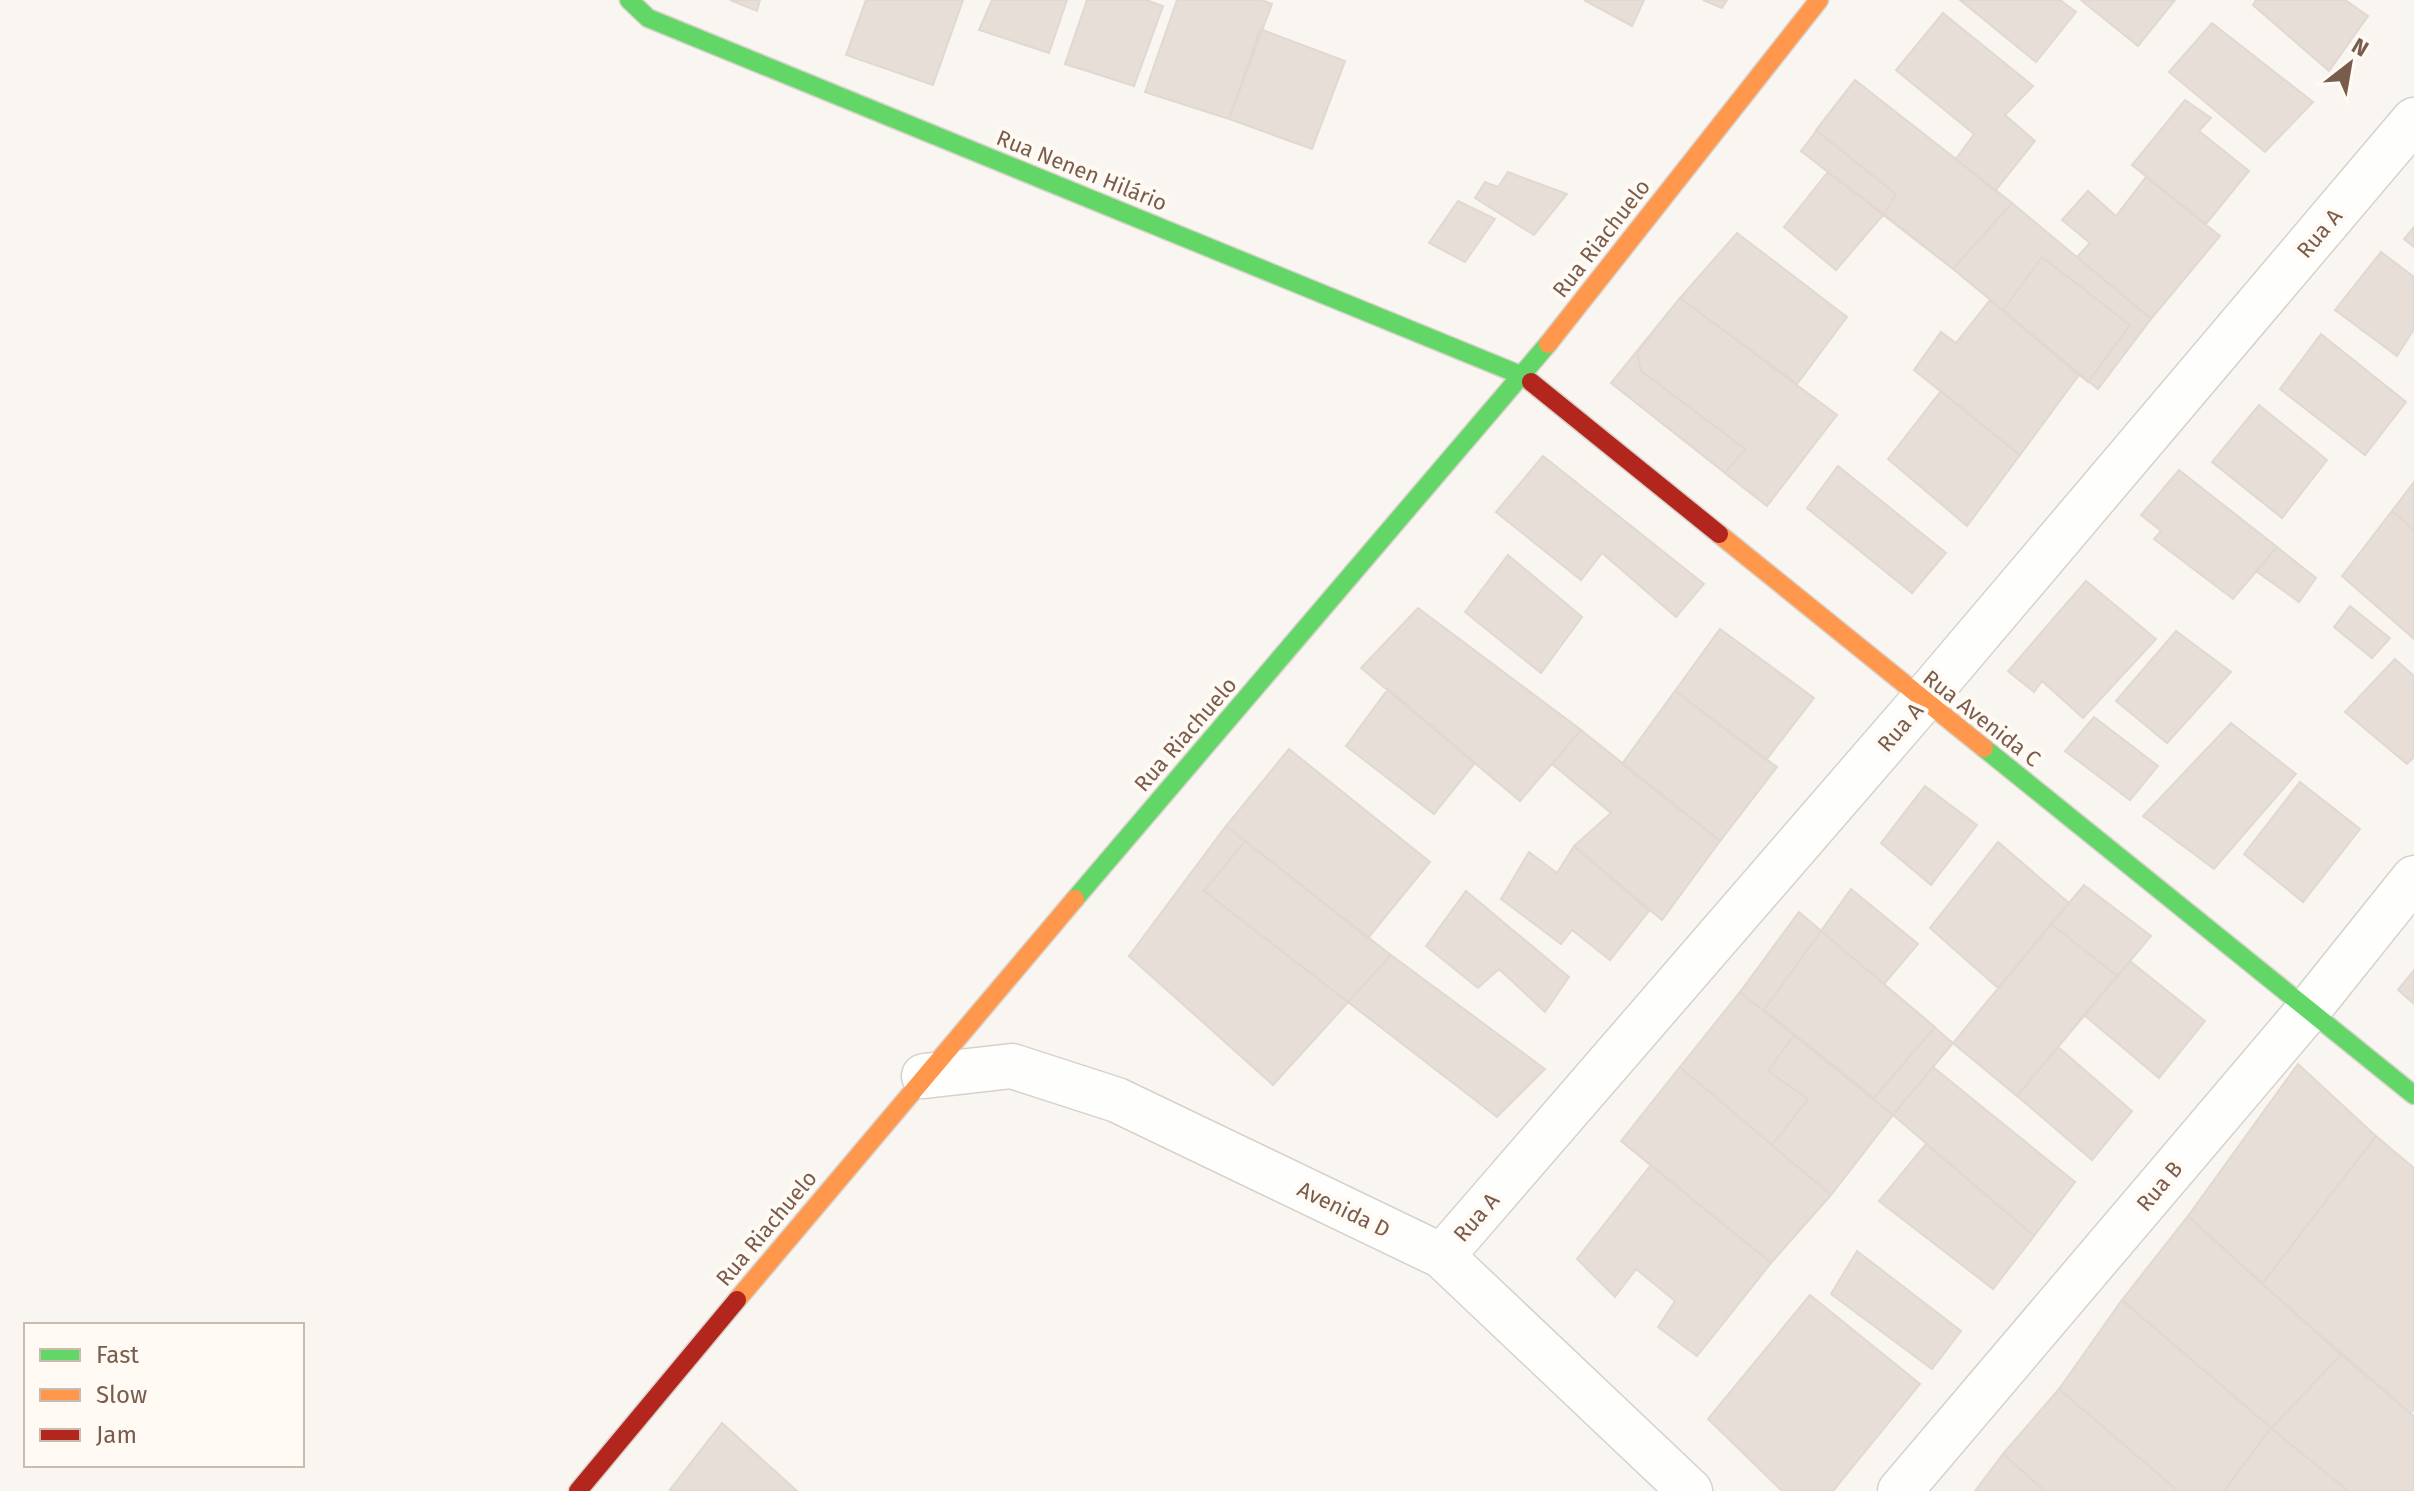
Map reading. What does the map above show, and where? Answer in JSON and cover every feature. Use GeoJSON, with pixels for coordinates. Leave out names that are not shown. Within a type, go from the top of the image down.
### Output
{"type":"FeatureCollection","features":[{"type":"Feature","properties":{"kind":"street","name":"Rua Nenen Hilário"},"geometry":{"type":"LineString","coordinates":[[629,0],[648,18],[1523,376]]}},
{"type":"Feature","properties":{"kind":"street","name":"Rua Riachuelo"},"geometry":{"type":"LineString","coordinates":[[578,1491],[924,1076],[1523,376],[1819,0]]}},
{"type":"Feature","properties":{"kind":"street","name":"Rua A"},"geometry":{"type":"LineString","coordinates":[[1442,1256],[1922,701],[2414,120]]}},
{"type":"Feature","properties":{"kind":"street","name":"Rua Avenida C"},"geometry":{"type":"LineString","coordinates":[[1523,376],[2414,1095]]}},
{"type":"Feature","properties":{"kind":"street","name":"Rua B"},"geometry":{"type":"LineString","coordinates":[[1900,1491],[2310,1008],[2414,878]]}},
{"type":"Feature","properties":{"kind":"street","name":"Avenida D"},"geometry":{"type":"LineString","coordinates":[[924,1076],[1012,1066],[1117,1100],[1442,1256],[1690,1491]]}},
{"type":"Feature","properties":{"kind":"building"},"geometry":{"type":"Polygon","coordinates":[[[730,0],[760,0],[757,11],[730,0]]]}},
{"type":"Feature","properties":{"kind":"building"},"geometry":{"type":"Polygon","coordinates":[[[866,0],[963,0],[933,85],[846,55],[866,0]]]}},
{"type":"Feature","properties":{"kind":"building"},"geometry":{"type":"Polygon","coordinates":[[[992,0],[1067,0],[1049,53],[979,30],[992,0]]]}},
{"type":"Feature","properties":{"kind":"building"},"geometry":{"type":"Polygon","coordinates":[[[1087,0],[1146,0],[1163,6],[1134,86],[1065,64],[1087,0]]]}},
{"type":"Feature","properties":{"kind":"building"},"geometry":{"type":"Polygon","coordinates":[[[1177,0],[1262,0],[1272,4],[1229,119],[1145,92],[1177,0]]]}},
{"type":"Feature","properties":{"kind":"building"},"geometry":{"type":"Polygon","coordinates":[[[1584,0],[1644,0],[1632,26],[1584,0]]]}},
{"type":"Feature","properties":{"kind":"building"},"geometry":{"type":"Polygon","coordinates":[[[1703,0],[1727,0],[1722,8],[1703,0]]]}},
{"type":"Feature","properties":{"kind":"building"},"geometry":{"type":"Polygon","coordinates":[[[1960,0],[2060,0],[2076,12],[2036,62],[1960,0]]]}},
{"type":"Feature","properties":{"kind":"building"},"geometry":{"type":"Polygon","coordinates":[[[2081,0],[2175,0],[2138,46],[2081,0]]]}},
{"type":"Feature","properties":{"kind":"building"},"geometry":{"type":"Polygon","coordinates":[[[2256,0],[2345,0],[2368,16],[2329,71],[2253,5],[2256,0]]]}},
{"type":"Feature","properties":{"kind":"building"},"geometry":{"type":"Polygon","coordinates":[[[1943,13],[2033,86],[2005,115],[2035,141],[1995,191],[1956,159],[1974,134],[1896,70],[1943,13]]]}},
{"type":"Feature","properties":{"kind":"building"},"geometry":{"type":"Polygon","coordinates":[[[2212,23],[2313,102],[2265,152],[2169,72],[2212,23]]]}},
{"type":"Feature","properties":{"kind":"building"},"geometry":{"type":"Polygon","coordinates":[[[1260,29],[1345,61],[1312,149],[1229,119],[1260,29]]]}},
{"type":"Feature","properties":{"kind":"building"},"geometry":{"type":"Polygon","coordinates":[[[1855,80],[2012,203],[1953,269],[1801,151],[1855,80]]]}},
{"type":"Feature","properties":{"kind":"building"},"geometry":{"type":"Polygon","coordinates":[[[1855,80],[2012,203],[1953,269],[1884,214],[1896,194],[1816,130],[1855,80]]]}},
{"type":"Feature","properties":{"kind":"building"},"geometry":{"type":"Polygon","coordinates":[[[2185,100],[2211,118],[2199,131],[2249,171],[2206,224],[2132,165],[2185,100]]]}},
{"type":"Feature","properties":{"kind":"building"},"geometry":{"type":"Polygon","coordinates":[[[1508,172],[1567,194],[1534,235],[1475,198],[1485,182],[1498,187],[1508,172]]]}},
{"type":"Feature","properties":{"kind":"building"},"geometry":{"type":"Polygon","coordinates":[[[1828,172],[1884,214],[1836,270],[1784,227],[1828,172]]]}},
{"type":"Feature","properties":{"kind":"building"},"geometry":{"type":"Polygon","coordinates":[[[2146,177],[2220,236],[2151,319],[2077,257],[2090,243],[2062,220],[2088,191],[2116,216],[2146,177]]]}},
{"type":"Feature","properties":{"kind":"building"},"geometry":{"type":"Polygon","coordinates":[[[1458,201],[1495,219],[1465,262],[1429,243],[1458,201]]]}},
{"type":"Feature","properties":{"kind":"building"},"geometry":{"type":"Polygon","coordinates":[[[2012,203],[2151,319],[2098,389],[1953,269],[2012,203]]]}},
{"type":"Feature","properties":{"kind":"building"},"geometry":{"type":"Polygon","coordinates":[[[2414,227],[2414,247],[2404,239],[2414,227]]]}},
{"type":"Feature","properties":{"kind":"building"},"geometry":{"type":"Polygon","coordinates":[[[1737,233],[1847,317],[1797,384],[1680,298],[1737,233]]]}},
{"type":"Feature","properties":{"kind":"building"},"geometry":{"type":"Polygon","coordinates":[[[2381,252],[2414,277],[2414,329],[2397,356],[2335,310],[2381,252]]]}},
{"type":"Feature","properties":{"kind":"building"},"geometry":{"type":"Polygon","coordinates":[[[2042,257],[2130,325],[2088,382],[2003,310],[2042,257]]]}},
{"type":"Feature","properties":{"kind":"building"},"geometry":{"type":"Polygon","coordinates":[[[1680,298],[1837,415],[1767,506],[1611,383],[1680,298]]]}},
{"type":"Feature","properties":{"kind":"building"},"geometry":{"type":"Polygon","coordinates":[[[1680,298],[1837,415],[1767,506],[1725,473],[1745,449],[1641,371],[1637,353],[1680,298]]]}},
{"type":"Feature","properties":{"kind":"building"},"geometry":{"type":"Polygon","coordinates":[[[1990,300],[2079,375],[2020,455],[1914,370],[1941,332],[1956,343],[1990,300]]]}},
{"type":"Feature","properties":{"kind":"building"},"geometry":{"type":"Polygon","coordinates":[[[2321,334],[2406,402],[2365,455],[2280,389],[2321,334]]]}},
{"type":"Feature","properties":{"kind":"building"},"geometry":{"type":"Polygon","coordinates":[[[1941,391],[2020,455],[1967,526],[1888,459],[1941,391]]]}},
{"type":"Feature","properties":{"kind":"building"},"geometry":{"type":"Polygon","coordinates":[[[2259,405],[2327,460],[2282,518],[2212,462],[2259,405]]]}},
{"type":"Feature","properties":{"kind":"building"},"geometry":{"type":"Polygon","coordinates":[[[1543,456],[1704,584],[1676,617],[1602,553],[1581,580],[1496,512],[1543,456]]]}},
{"type":"Feature","properties":{"kind":"building"},"geometry":{"type":"Polygon","coordinates":[[[1838,466],[1946,553],[1912,593],[1807,508],[1838,466]]]}},
{"type":"Feature","properties":{"kind":"building"},"geometry":{"type":"Polygon","coordinates":[[[2179,470],[2277,547],[2233,599],[2154,539],[2161,531],[2141,515],[2179,470]]]}},
{"type":"Feature","properties":{"kind":"building"},"geometry":{"type":"Polygon","coordinates":[[[2414,482],[2414,530],[2392,511],[2414,482]]]}},
{"type":"Feature","properties":{"kind":"building"},"geometry":{"type":"Polygon","coordinates":[[[2392,511],[2414,530],[2414,639],[2342,576],[2392,511]]]}},
{"type":"Feature","properties":{"kind":"building"},"geometry":{"type":"Polygon","coordinates":[[[2277,547],[2316,578],[2299,602],[2256,571],[2277,547]]]}},
{"type":"Feature","properties":{"kind":"building"},"geometry":{"type":"Polygon","coordinates":[[[1508,555],[1582,617],[1541,673],[1465,612],[1508,555]]]}},
{"type":"Feature","properties":{"kind":"building"},"geometry":{"type":"Polygon","coordinates":[[[2086,581],[2156,639],[2083,718],[2042,681],[2034,692],[2008,671],[2086,581]]]}},
{"type":"Feature","properties":{"kind":"building"},"geometry":{"type":"Polygon","coordinates":[[[2350,606],[2390,638],[2372,658],[2334,627],[2350,606]]]}},
{"type":"Feature","properties":{"kind":"building"},"geometry":{"type":"Polygon","coordinates":[[[1418,608],[1581,730],[1520,801],[1361,668],[1418,608]]]}},
{"type":"Feature","properties":{"kind":"building"},"geometry":{"type":"Polygon","coordinates":[[[1720,629],[1814,698],[1766,760],[1675,691],[1720,629]]]}},
{"type":"Feature","properties":{"kind":"building"},"geometry":{"type":"Polygon","coordinates":[[[2176,631],[2231,672],[2167,743],[2116,701],[2176,631]]]}},
{"type":"Feature","properties":{"kind":"building"},"geometry":{"type":"Polygon","coordinates":[[[2395,659],[2414,676],[2414,757],[2407,764],[2345,712],[2395,659]]]}},
{"type":"Feature","properties":{"kind":"building"},"geometry":{"type":"Polygon","coordinates":[[[1388,689],[1475,763],[1434,814],[1346,746],[1388,689]]]}},
{"type":"Feature","properties":{"kind":"building"},"geometry":{"type":"Polygon","coordinates":[[[1675,691],[1777,767],[1720,841],[1622,764],[1675,691]]]}},
{"type":"Feature","properties":{"kind":"building"},"geometry":{"type":"Polygon","coordinates":[[[2094,717],[2158,766],[2130,800],[2065,751],[2094,717]]]}},
{"type":"Feature","properties":{"kind":"building"},"geometry":{"type":"Polygon","coordinates":[[[2231,723],[2296,774],[2214,869],[2143,816],[2231,723]]]}},
{"type":"Feature","properties":{"kind":"building"},"geometry":{"type":"Polygon","coordinates":[[[1581,730],[1720,841],[1662,920],[1574,846],[1611,813],[1552,764],[1581,730]]]}},
{"type":"Feature","properties":{"kind":"building"},"geometry":{"type":"Polygon","coordinates":[[[1289,749],[1430,862],[1368,938],[1226,826],[1289,749]]]}},
{"type":"Feature","properties":{"kind":"building"},"geometry":{"type":"Polygon","coordinates":[[[2300,782],[2360,829],[2303,902],[2244,854],[2300,782]]]}},
{"type":"Feature","properties":{"kind":"building"},"geometry":{"type":"Polygon","coordinates":[[[1925,786],[1977,825],[1931,885],[1881,843],[1925,786]]]}},
{"type":"Feature","properties":{"kind":"building"},"geometry":{"type":"Polygon","coordinates":[[[1226,826],[1391,955],[1273,1085],[1129,956],[1226,826]]]}},
{"type":"Feature","properties":{"kind":"building"},"geometry":{"type":"Polygon","coordinates":[[[1245,841],[1391,955],[1348,1002],[1204,891],[1245,841]]]}},
{"type":"Feature","properties":{"kind":"building"},"geometry":{"type":"Polygon","coordinates":[[[1998,842],[2069,903],[1998,988],[1930,928],[1998,842]]]}},
{"type":"Feature","properties":{"kind":"building"},"geometry":{"type":"Polygon","coordinates":[[[1574,846],[1649,911],[1610,960],[1572,930],[1561,944],[1501,899],[1529,852],[1557,873],[1574,846]]]}},
{"type":"Feature","properties":{"kind":"building"},"geometry":{"type":"Polygon","coordinates":[[[2084,885],[2151,936],[2017,1096],[1953,1043],[2084,885]]]}},
{"type":"Feature","properties":{"kind":"building"},"geometry":{"type":"Polygon","coordinates":[[[1851,889],[1918,944],[1884,984],[1821,931],[1851,889]]]}},
{"type":"Feature","properties":{"kind":"building"},"geometry":{"type":"Polygon","coordinates":[[[1466,891],[1569,977],[1545,1012],[1499,969],[1478,988],[1426,946],[1466,891]]]}},
{"type":"Feature","properties":{"kind":"building"},"geometry":{"type":"Polygon","coordinates":[[[1799,912],[1953,1043],[1893,1115],[1740,992],[1799,912]]]}},
{"type":"Feature","properties":{"kind":"building"},"geometry":{"type":"Polygon","coordinates":[[[2051,924],[2117,976],[2017,1096],[1953,1043],[2051,924]]]}},
{"type":"Feature","properties":{"kind":"building"},"geometry":{"type":"Polygon","coordinates":[[[1821,931],[1935,1027],[1874,1098],[1764,1010],[1821,931]]]}},
{"type":"Feature","properties":{"kind":"building"},"geometry":{"type":"Polygon","coordinates":[[[1391,955],[1545,1069],[1497,1117],[1348,1002],[1391,955]]]}},
{"type":"Feature","properties":{"kind":"building"},"geometry":{"type":"Polygon","coordinates":[[[2130,961],[2205,1021],[2159,1078],[2084,1015],[2130,961]]]}},
{"type":"Feature","properties":{"kind":"building"},"geometry":{"type":"Polygon","coordinates":[[[2414,970],[2414,1004],[2398,990],[2414,970]]]}},
{"type":"Feature","properties":{"kind":"building"},"geometry":{"type":"Polygon","coordinates":[[[1740,992],[1893,1115],[1831,1195],[1680,1067],[1740,992]]]}},
{"type":"Feature","properties":{"kind":"building"},"geometry":{"type":"Polygon","coordinates":[[[1794,1035],[1893,1115],[1831,1195],[1772,1145],[1808,1099],[1768,1071],[1794,1035]]]}},
{"type":"Feature","properties":{"kind":"building"},"geometry":{"type":"Polygon","coordinates":[[[2058,1047],[2132,1111],[2092,1160],[2017,1096],[2058,1047]]]}},
{"type":"Feature","properties":{"kind":"building"},"geometry":{"type":"Polygon","coordinates":[[[2298,1064],[2376,1136],[2262,1284],[2188,1216],[2298,1064]]]}},
{"type":"Feature","properties":{"kind":"building"},"geometry":{"type":"Polygon","coordinates":[[[1680,1067],[1831,1195],[1771,1263],[1621,1141],[1680,1067]]]}},
{"type":"Feature","properties":{"kind":"building"},"geometry":{"type":"Polygon","coordinates":[[[1933,1067],[2075,1182],[2034,1236],[1893,1115],[1933,1067]]]}},
{"type":"Feature","properties":{"kind":"building"},"geometry":{"type":"Polygon","coordinates":[[[2376,1136],[2414,1168],[2414,1409],[2410,1413],[2262,1284],[2376,1136]]]}},
{"type":"Feature","properties":{"kind":"building"},"geometry":{"type":"Polygon","coordinates":[[[1926,1144],[2034,1236],[1993,1289],[1879,1201],[1926,1144]]]}},
{"type":"Feature","properties":{"kind":"building"},"geometry":{"type":"Polygon","coordinates":[[[1651,1165],[1771,1263],[1697,1356],[1658,1327],[1675,1301],[1636,1269],[1615,1297],[1577,1259],[1651,1165]]]}},
{"type":"Feature","properties":{"kind":"building"},"geometry":{"type":"Polygon","coordinates":[[[2188,1216],[2341,1355],[2271,1428],[2122,1300],[2188,1216]]]}},
{"type":"Feature","properties":{"kind":"building"},"geometry":{"type":"Polygon","coordinates":[[[1857,1251],[1961,1331],[1932,1369],[1831,1294],[1857,1251]]]}},
{"type":"Feature","properties":{"kind":"building"},"geometry":{"type":"Polygon","coordinates":[[[1810,1295],[1920,1384],[1833,1491],[1782,1491],[1708,1419],[1810,1295]]]}},
{"type":"Feature","properties":{"kind":"building"},"geometry":{"type":"Polygon","coordinates":[[[2122,1300],[2271,1428],[2224,1491],[2178,1491],[2059,1389],[2122,1300]]]}},
{"type":"Feature","properties":{"kind":"building"},"geometry":{"type":"Polygon","coordinates":[[[2341,1355],[2414,1416],[2414,1491],[2348,1491],[2271,1428],[2341,1355]]]}},
{"type":"Feature","properties":{"kind":"building"},"geometry":{"type":"Polygon","coordinates":[[[2059,1389],[2178,1491],[2045,1491],[2003,1454],[2059,1389]]]}},
{"type":"Feature","properties":{"kind":"building"},"geometry":{"type":"Polygon","coordinates":[[[722,1423],[797,1491],[669,1491],[722,1423]]]}},
{"type":"Feature","properties":{"kind":"building"},"geometry":{"type":"Polygon","coordinates":[[[2271,1428],[2348,1491],[2224,1491],[2271,1428]]]}},
{"type":"Feature","properties":{"kind":"building"},"geometry":{"type":"Polygon","coordinates":[[[2003,1454],[2045,1491],[1975,1491],[2003,1454]]]}},
{"type":"Feature","properties":{"kind":"traffic: fast"},"geometry":{"type":"LineString","coordinates":[[629,0],[648,18],[1523,376],[1531,382]]}},
{"type":"Feature","properties":{"kind":"traffic: fast"},"geometry":{"type":"LineString","coordinates":[[1075,899],[1548,344]]}},
{"type":"Feature","properties":{"kind":"traffic: fast"},"geometry":{"type":"LineString","coordinates":[[1984,748],[2414,1095]]}},
{"type":"Feature","properties":{"kind":"traffic: slow"},"geometry":{"type":"LineString","coordinates":[[1548,344],[1819,0]]}},
{"type":"Feature","properties":{"kind":"traffic: slow"},"geometry":{"type":"LineString","coordinates":[[1719,534],[1984,748]]}},
{"type":"Feature","properties":{"kind":"traffic: slow"},"geometry":{"type":"LineString","coordinates":[[737,1300],[1075,899]]}},
{"type":"Feature","properties":{"kind":"traffic: jam"},"geometry":{"type":"LineString","coordinates":[[1531,382],[1719,534]]}},
{"type":"Feature","properties":{"kind":"traffic: jam"},"geometry":{"type":"LineString","coordinates":[[578,1491],[737,1300]]}}]}
